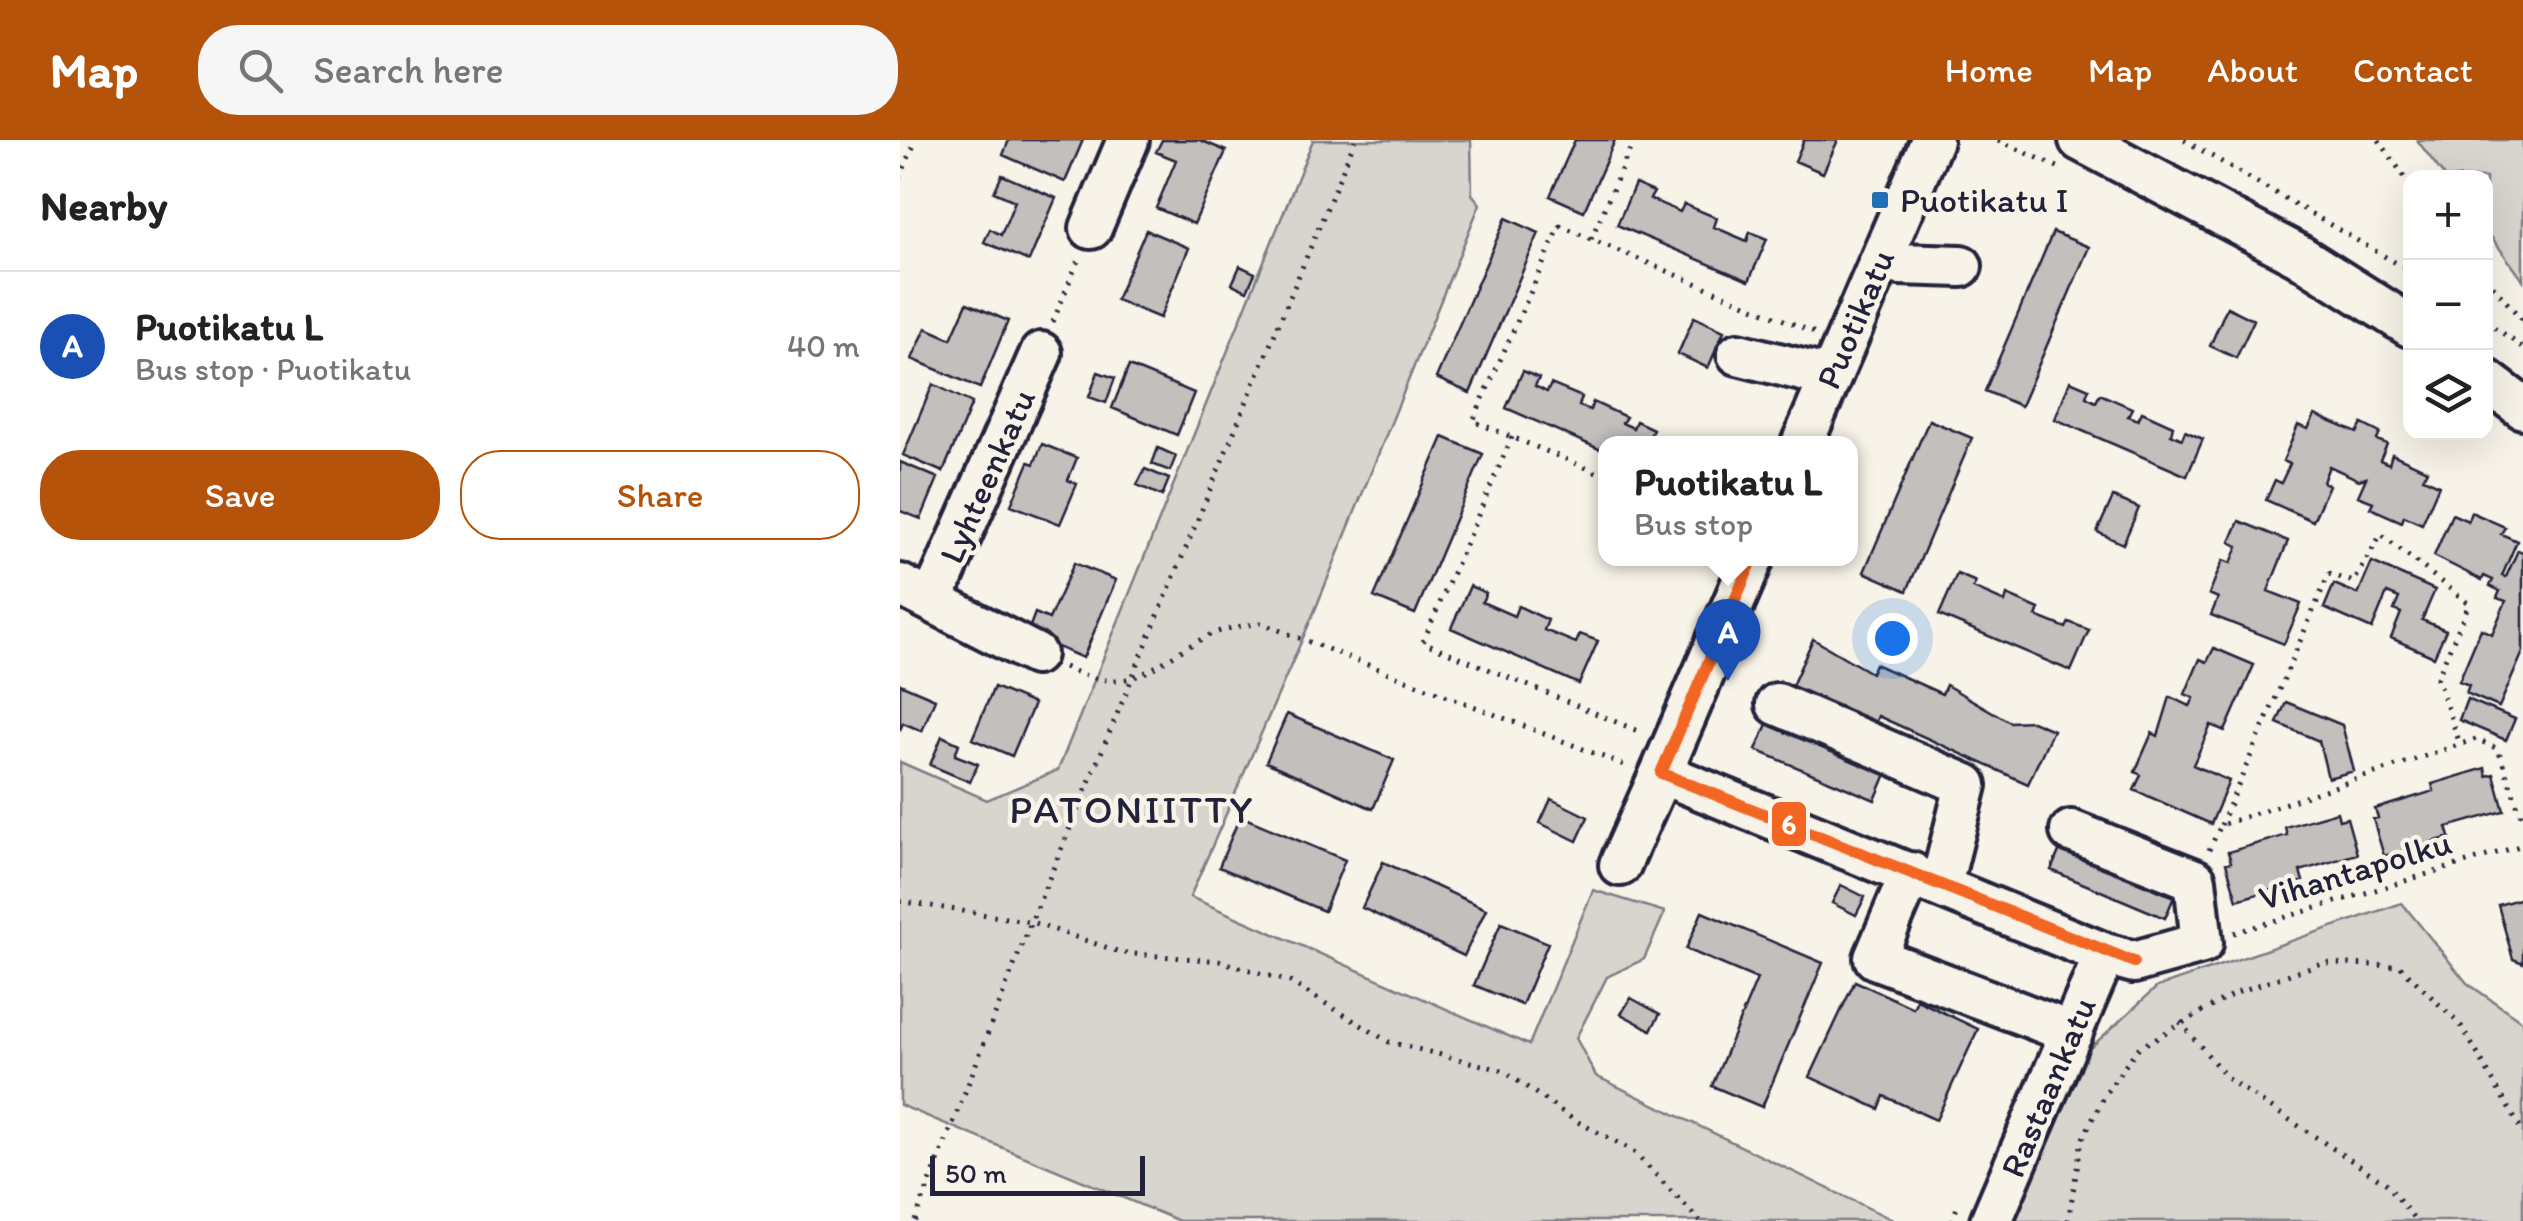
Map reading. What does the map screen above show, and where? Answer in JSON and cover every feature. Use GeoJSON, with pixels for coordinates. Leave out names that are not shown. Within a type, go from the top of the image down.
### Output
{"type":"FeatureCollection","features":[{"type":"Feature","properties":{"kind":"street"},"geometry":{"type":"LineString","coordinates":[[1090,228],[1128,140]]}},
{"type":"Feature","properties":{"kind":"street","name":"Puotikatu"},"geometry":{"type":"LineString","coordinates":[[1805,436],[1932,140]]}},
{"type":"Feature","properties":{"kind":"street"},"geometry":{"type":"LineString","coordinates":[[2080,140],[2298,255],[2403,322]]}},
{"type":"Feature","properties":{"kind":"street"},"geometry":{"type":"LineString","coordinates":[[1883,255],[1899,264],[1960,266]]}},
{"type":"Feature","properties":{"kind":"street","name":"Lyhteenkatu"},"geometry":{"type":"LineString","coordinates":[[1035,654],[916,592],[1041,353]]}},
{"type":"Feature","properties":{"kind":"street"},"geometry":{"type":"LineString","coordinates":[[1738,354],[1830,377]]}},
{"type":"Feature","properties":{"kind":"street"},"geometry":{"type":"LineString","coordinates":[[2493,385],[2523,408]]}},
{"type":"Feature","properties":{"kind":"street"},"geometry":{"type":"LineString","coordinates":[[1620,865],[1658,756],[1749,566]]}},
{"type":"Feature","properties":{"kind":"street"},"geometry":{"type":"LineString","coordinates":[[1776,704],[1966,785],[1926,879],[1875,958],[2072,1033]]}},
{"type":"Feature","properties":{"kind":"street"},"geometry":{"type":"LineString","coordinates":[[1658,756],[1926,879],[2120,958],[2202,943],[2195,880],[2071,831]]}},
{"type":"Feature","properties":{"kind":"street","name":"Rastaankatu"},"geometry":{"type":"LineString","coordinates":[[1991,1221],[2072,1033],[2120,958]]}},
{"type":"Feature","properties":{"kind":"path"},"geometry":{"type":"LineString","coordinates":[[900,178],[916,140]]}},
{"type":"Feature","properties":{"kind":"path"},"geometry":{"type":"LineString","coordinates":[[915,1221],[1030,922],[1355,140]]}},
{"type":"Feature","properties":{"kind":"path"},"geometry":{"type":"LineString","coordinates":[[1590,239],[1634,140]]}},
{"type":"Feature","properties":{"kind":"path"},"geometry":{"type":"LineString","coordinates":[[2184,140],[2403,267]]}},
{"type":"Feature","properties":{"kind":"path"},"geometry":{"type":"LineString","coordinates":[[2379,140],[2403,175]]}},
{"type":"Feature","properties":{"kind":"path"},"geometry":{"type":"LineString","coordinates":[[1598,473],[1473,420],[1560,226],[1823,336]]}},
{"type":"Feature","properties":{"kind":"path"},"geometry":{"type":"LineString","coordinates":[[1041,353],[1090,228]]}},
{"type":"Feature","properties":{"kind":"path"},"geometry":{"type":"LineString","coordinates":[[2493,286],[2523,321]]}},
{"type":"Feature","properties":{"kind":"path"},"geometry":{"type":"LineString","coordinates":[[2493,326],[2523,348]]}},
{"type":"Feature","properties":{"kind":"path"},"geometry":{"type":"LineString","coordinates":[[1512,437],[1423,642],[1658,756]]}},
{"type":"Feature","properties":{"kind":"path"},"geometry":{"type":"LineString","coordinates":[[2195,880],[2329,574],[2354,582],[2381,534],[2469,604],[2438,678],[2460,744]]}},
{"type":"Feature","properties":{"kind":"path"},"geometry":{"type":"LineString","coordinates":[[1035,654],[1084,676],[1130,682],[1211,633],[1262,623],[1627,766],[1658,756]]}},
{"type":"Feature","properties":{"kind":"path"},"geometry":{"type":"LineString","coordinates":[[2220,825],[2476,739],[2498,749],[2523,821]]}},
{"type":"Feature","properties":{"kind":"path","name":"Vihantapolku"},"geometry":{"type":"LineString","coordinates":[[2202,943],[2523,845]]}},
{"type":"Feature","properties":{"kind":"path"},"geometry":{"type":"LineString","coordinates":[[900,901],[1030,922],[1124,954],[1220,961],[1290,982],[1389,1042],[1502,1070],[1574,1120],[1632,1150],[1700,1221]]}},
{"type":"Feature","properties":{"kind":"path"},"geometry":{"type":"LineString","coordinates":[[2068,1221],[2082,1140],[2106,1093],[2137,1049],[2235,993],[2322,964],[2400,966],[2462,1026],[2523,1132]]}},
{"type":"Feature","properties":{"kind":"path"},"geometry":{"type":"LineString","coordinates":[[2180,1022],[2229,1080],[2387,1184],[2416,1221]]}},
{"type":"Feature","properties":{"kind":"shaded area"},"geometry":{"type":"Polygon","coordinates":[[[1313,140],[1471,140],[1472,194],[1480,204],[1315,610],[1190,897],[1529,1045],[1593,890],[1665,912],[1644,959],[1607,977],[1576,1038],[1596,1076],[1895,1221],[1179,1221],[900,1105],[900,762],[987,800],[1058,770],[1313,140]]]}},
{"type":"Feature","properties":{"kind":"shaded area"},"geometry":{"type":"Polygon","coordinates":[[[2417,140],[2523,140],[2523,280],[2493,239],[2493,170],[2440,170],[2417,140]]]}},
{"type":"Feature","properties":{"kind":"shaded area"},"geometry":{"type":"Polygon","coordinates":[[[2402,903],[2467,983],[2523,1022],[2523,1221],[2015,1221],[2090,1048],[2157,987],[2402,903]]]}},
{"type":"Feature","properties":{"kind":"building"},"geometry":{"type":"Polygon","coordinates":[[[1009,140],[1083,140],[1065,182],[1003,155],[1009,140]]]}},
{"type":"Feature","properties":{"kind":"building"},"geometry":{"type":"Polygon","coordinates":[[[1162,140],[1200,140],[1226,151],[1194,224],[1156,208],[1176,160],[1156,152],[1162,140]]]}},
{"type":"Feature","properties":{"kind":"building"},"geometry":{"type":"Polygon","coordinates":[[[1575,140],[1615,140],[1584,211],[1550,196],[1575,140]]]}},
{"type":"Feature","properties":{"kind":"building"},"geometry":{"type":"Polygon","coordinates":[[[1804,140],[1838,140],[1823,173],[1795,161],[1804,140]]]}},
{"type":"Feature","properties":{"kind":"building"},"geometry":{"type":"Polygon","coordinates":[[[1002,175],[1056,198],[1029,261],[984,242],[990,229],[1001,235],[1015,201],[994,192],[1002,175]]]}},
{"type":"Feature","properties":{"kind":"building"},"geometry":{"type":"Polygon","coordinates":[[[1635,184],[1654,192],[1650,199],[1680,212],[1684,204],[1717,218],[1714,227],[1747,241],[1750,232],[1767,239],[1749,281],[1617,225],[1635,184]]]}},
{"type":"Feature","properties":{"kind":"building"},"geometry":{"type":"Polygon","coordinates":[[[1506,218],[1539,233],[1470,393],[1436,378],[1506,218]]]}},
{"type":"Feature","properties":{"kind":"building"},"geometry":{"type":"Polygon","coordinates":[[[1146,230],[1189,248],[1160,318],[1116,300],[1146,230]]]}},
{"type":"Feature","properties":{"kind":"building"},"geometry":{"type":"Polygon","coordinates":[[[2053,232],[2089,247],[2021,406],[1985,391],[2053,232]]]}},
{"type":"Feature","properties":{"kind":"building"},"geometry":{"type":"Polygon","coordinates":[[[1240,266],[1255,273],[1247,291],[1232,284],[1240,266]]]}},
{"type":"Feature","properties":{"kind":"building"},"geometry":{"type":"Polygon","coordinates":[[[967,303],[1008,321],[980,388],[912,359],[926,328],[951,339],[967,303]]]}},
{"type":"Feature","properties":{"kind":"building"},"geometry":{"type":"Polygon","coordinates":[[[2227,307],[2254,320],[2236,358],[2210,346],[2227,307]]]}},
{"type":"Feature","properties":{"kind":"building"},"geometry":{"type":"Polygon","coordinates":[[[1694,317],[1724,331],[1708,368],[1678,354],[1694,317]]]}},
{"type":"Feature","properties":{"kind":"building"},"geometry":{"type":"Polygon","coordinates":[[[1129,366],[1194,393],[1177,435],[1112,408],[1129,366]]]}},
{"type":"Feature","properties":{"kind":"building"},"geometry":{"type":"Polygon","coordinates":[[[1523,371],[1539,378],[1535,386],[1547,392],[1551,384],[1582,397],[1579,406],[1590,410],[1593,402],[1626,417],[1622,423],[1633,428],[1636,421],[1653,429],[1650,436],[1598,436],[1598,448],[1506,408],[1523,371]]]}},
{"type":"Feature","properties":{"kind":"building"},"geometry":{"type":"Polygon","coordinates":[[[1098,372],[1115,378],[1106,403],[1089,397],[1098,372]]]}},
{"type":"Feature","properties":{"kind":"building"},"geometry":{"type":"Polygon","coordinates":[[[2070,381],[2089,389],[2086,397],[2096,402],[2100,394],[2132,408],[2128,416],[2138,420],[2142,412],[2173,426],[2171,434],[2182,439],[2185,431],[2203,439],[2187,476],[2055,419],[2070,381]]]}},
{"type":"Feature","properties":{"kind":"building"},"geometry":{"type":"Polygon","coordinates":[[[933,384],[972,403],[943,472],[903,455],[933,384]]]}},
{"type":"Feature","properties":{"kind":"building"},"geometry":{"type":"Polygon","coordinates":[[[2315,415],[2357,433],[2362,424],[2380,433],[2377,440],[2387,444],[2380,460],[2389,464],[2392,454],[2427,470],[2423,478],[2439,485],[2422,524],[2404,516],[2402,522],[2370,508],[2373,502],[2358,496],[2366,478],[2359,480],[2329,466],[2323,482],[2329,485],[2313,521],[2266,500],[2275,480],[2281,483],[2290,464],[2283,461],[2298,425],[2308,429],[2315,415]]]}},
{"type":"Feature","properties":{"kind":"building"},"geometry":{"type":"Polygon","coordinates":[[[1929,420],[1972,438],[1907,591],[1864,572],[1929,420]]]}},
{"type":"Feature","properties":{"kind":"building"},"geometry":{"type":"Polygon","coordinates":[[[1443,437],[1483,454],[1415,614],[1374,597],[1443,437]]]}},
{"type":"Feature","properties":{"kind":"building"},"geometry":{"type":"Polygon","coordinates":[[[1042,444],[1077,458],[1068,480],[1077,484],[1060,524],[1011,505],[1029,462],[1034,464],[1042,444]]]}},
{"type":"Feature","properties":{"kind":"building"},"geometry":{"type":"Polygon","coordinates":[[[1158,448],[1176,456],[1170,471],[1152,464],[1158,448]]]}},
{"type":"Feature","properties":{"kind":"building"},"geometry":{"type":"Polygon","coordinates":[[[900,462],[938,478],[921,519],[900,511],[900,462]]]}},
{"type":"Feature","properties":{"kind":"building"},"geometry":{"type":"Polygon","coordinates":[[[1145,469],[1169,479],[1162,496],[1137,485],[1145,469]]]}},
{"type":"Feature","properties":{"kind":"building"},"geometry":{"type":"Polygon","coordinates":[[[2113,497],[2139,508],[2123,544],[2097,532],[2113,497]]]}},
{"type":"Feature","properties":{"kind":"building"},"geometry":{"type":"Polygon","coordinates":[[[2471,512],[2505,527],[2501,534],[2517,541],[2502,576],[2506,577],[2518,550],[2523,552],[2523,652],[2499,707],[2466,693],[2469,685],[2459,681],[2481,629],[2492,634],[2506,601],[2497,598],[2500,591],[2490,586],[2493,580],[2484,576],[2482,580],[2434,556],[2452,514],[2468,521],[2471,512]]]}},
{"type":"Feature","properties":{"kind":"building"},"geometry":{"type":"Polygon","coordinates":[[[2239,521],[2288,541],[2268,591],[2301,604],[2284,644],[2211,615],[2218,598],[2209,594],[2223,560],[2231,563],[2238,546],[2230,542],[2239,521]]]}},
{"type":"Feature","properties":{"kind":"building"},"geometry":{"type":"Polygon","coordinates":[[[2372,562],[2435,590],[2422,620],[2446,630],[2434,657],[2391,638],[2401,613],[2394,610],[2399,598],[2387,593],[2372,629],[2324,608],[2334,584],[2358,594],[2372,562]]]}},
{"type":"Feature","properties":{"kind":"building"},"geometry":{"type":"Polygon","coordinates":[[[1074,563],[1116,580],[1083,658],[1027,634],[1035,613],[1049,619],[1074,563]]]}},
{"type":"Feature","properties":{"kind":"building"},"geometry":{"type":"Polygon","coordinates":[[[1957,574],[1976,582],[1973,588],[2005,602],[2007,595],[2039,609],[2036,616],[2066,628],[2069,622],[2089,630],[2071,671],[1939,615],[1957,574]]]}},
{"type":"Feature","properties":{"kind":"building"},"geometry":{"type":"Polygon","coordinates":[[[1470,586],[1486,593],[1482,602],[1514,616],[1518,606],[1548,620],[1544,630],[1576,643],[1580,634],[1598,641],[1579,684],[1451,628],[1470,586]]]}},
{"type":"Feature","properties":{"kind":"building"},"geometry":{"type":"Polygon","coordinates":[[[1813,639],[1871,673],[1875,664],[1942,694],[1946,685],[2010,722],[2032,721],[2053,730],[2028,784],[1878,716],[1874,726],[1791,688],[1813,639]]]}},
{"type":"Feature","properties":{"kind":"building"},"geometry":{"type":"Polygon","coordinates":[[[2214,648],[2254,665],[2225,731],[2211,725],[2193,765],[2229,781],[2211,824],[2134,790],[2141,775],[2135,772],[2152,733],[2158,736],[2170,697],[2190,706],[2194,698],[2185,694],[2200,659],[2207,662],[2214,648]]]}},
{"type":"Feature","properties":{"kind":"building"},"geometry":{"type":"Polygon","coordinates":[[[900,684],[935,699],[922,731],[903,723],[900,730],[900,684]]]}},
{"type":"Feature","properties":{"kind":"building"},"geometry":{"type":"Polygon","coordinates":[[[994,687],[1034,704],[1012,756],[972,739],[994,687]]]}},
{"type":"Feature","properties":{"kind":"building"},"geometry":{"type":"Polygon","coordinates":[[[2467,699],[2515,719],[2506,740],[2459,720],[2467,699]]]}},
{"type":"Feature","properties":{"kind":"building"},"geometry":{"type":"Polygon","coordinates":[[[2286,702],[2342,725],[2354,771],[2328,778],[2319,741],[2277,723],[2286,702]]]}},
{"type":"Feature","properties":{"kind":"building"},"geometry":{"type":"Polygon","coordinates":[[[1287,714],[1394,760],[1373,809],[1266,762],[1287,714]]]}},
{"type":"Feature","properties":{"kind":"building"},"geometry":{"type":"Polygon","coordinates":[[[1767,724],[1886,774],[1875,800],[1756,750],[1767,724]]]}},
{"type":"Feature","properties":{"kind":"building"},"geometry":{"type":"Polygon","coordinates":[[[942,736],[959,744],[955,755],[978,764],[970,782],[930,765],[942,736]]]}},
{"type":"Feature","properties":{"kind":"building"},"geometry":{"type":"Polygon","coordinates":[[[2485,768],[2487,776],[2494,774],[2504,811],[2447,827],[2450,837],[2384,856],[2373,819],[2378,818],[2375,809],[2434,791],[2432,784],[2485,768]]]}},
{"type":"Feature","properties":{"kind":"building"},"geometry":{"type":"Polygon","coordinates":[[[1551,799],[1588,817],[1577,841],[1540,823],[1551,799]]]}},
{"type":"Feature","properties":{"kind":"building"},"geometry":{"type":"Polygon","coordinates":[[[2337,812],[2339,820],[2347,818],[2357,854],[2300,871],[2303,881],[2237,900],[2226,863],[2231,862],[2228,852],[2287,835],[2285,827],[2337,812]]]}},
{"type":"Feature","properties":{"kind":"building"},"geometry":{"type":"Polygon","coordinates":[[[1240,816],[1345,860],[1324,911],[1219,867],[1240,816]]]}},
{"type":"Feature","properties":{"kind":"building"},"geometry":{"type":"Polygon","coordinates":[[[2060,849],[2174,897],[2165,918],[2051,870],[2060,849]]]}},
{"type":"Feature","properties":{"kind":"building"},"geometry":{"type":"Polygon","coordinates":[[[1383,862],[1486,909],[1464,956],[1362,908],[1383,862]]]}},
{"type":"Feature","properties":{"kind":"building"},"geometry":{"type":"Polygon","coordinates":[[[1841,885],[1865,897],[1856,915],[1832,903],[1841,885]]]}},
{"type":"Feature","properties":{"kind":"building"},"geometry":{"type":"Polygon","coordinates":[[[2522,898],[2523,963],[2513,959],[2498,905],[2522,898]]]}},
{"type":"Feature","properties":{"kind":"building"},"geometry":{"type":"Polygon","coordinates":[[[1702,912],[1823,963],[1762,1107],[1712,1086],[1757,979],[1686,949],[1702,912]]]}},
{"type":"Feature","properties":{"kind":"building"},"geometry":{"type":"Polygon","coordinates":[[[1501,923],[1548,943],[1522,1005],[1474,985],[1501,923]]]}},
{"type":"Feature","properties":{"kind":"building"},"geometry":{"type":"Polygon","coordinates":[[[1855,981],[1913,1008],[1917,1000],[1978,1029],[1936,1120],[1884,1096],[1879,1109],[1810,1077],[1855,981]]]}},
{"type":"Feature","properties":{"kind":"building"},"geometry":{"type":"Polygon","coordinates":[[[1631,998],[1660,1014],[1651,1030],[1621,1014],[1631,998]]]}},
{"type":"Feature","properties":{"kind":"transit line","name":"6"},"geometry":{"type":"LineString","coordinates":[[1750,566],[1661,773],[2134,962]]}},
{"type":"Feature","properties":{"kind":"place","name":"Puotikatu I"},"geometry":{"type":"Point","coordinates":[1880,200]}},
{"type":"Feature","properties":{"kind":"place","name":"Puotikatu L"},"geometry":{"type":"Point","coordinates":[1728,681]}},
{"type":"Feature","properties":{"kind":"district","name":"PATONIITTY"},"geometry":{"type":"Point","coordinates":[1132,809]}}]}
